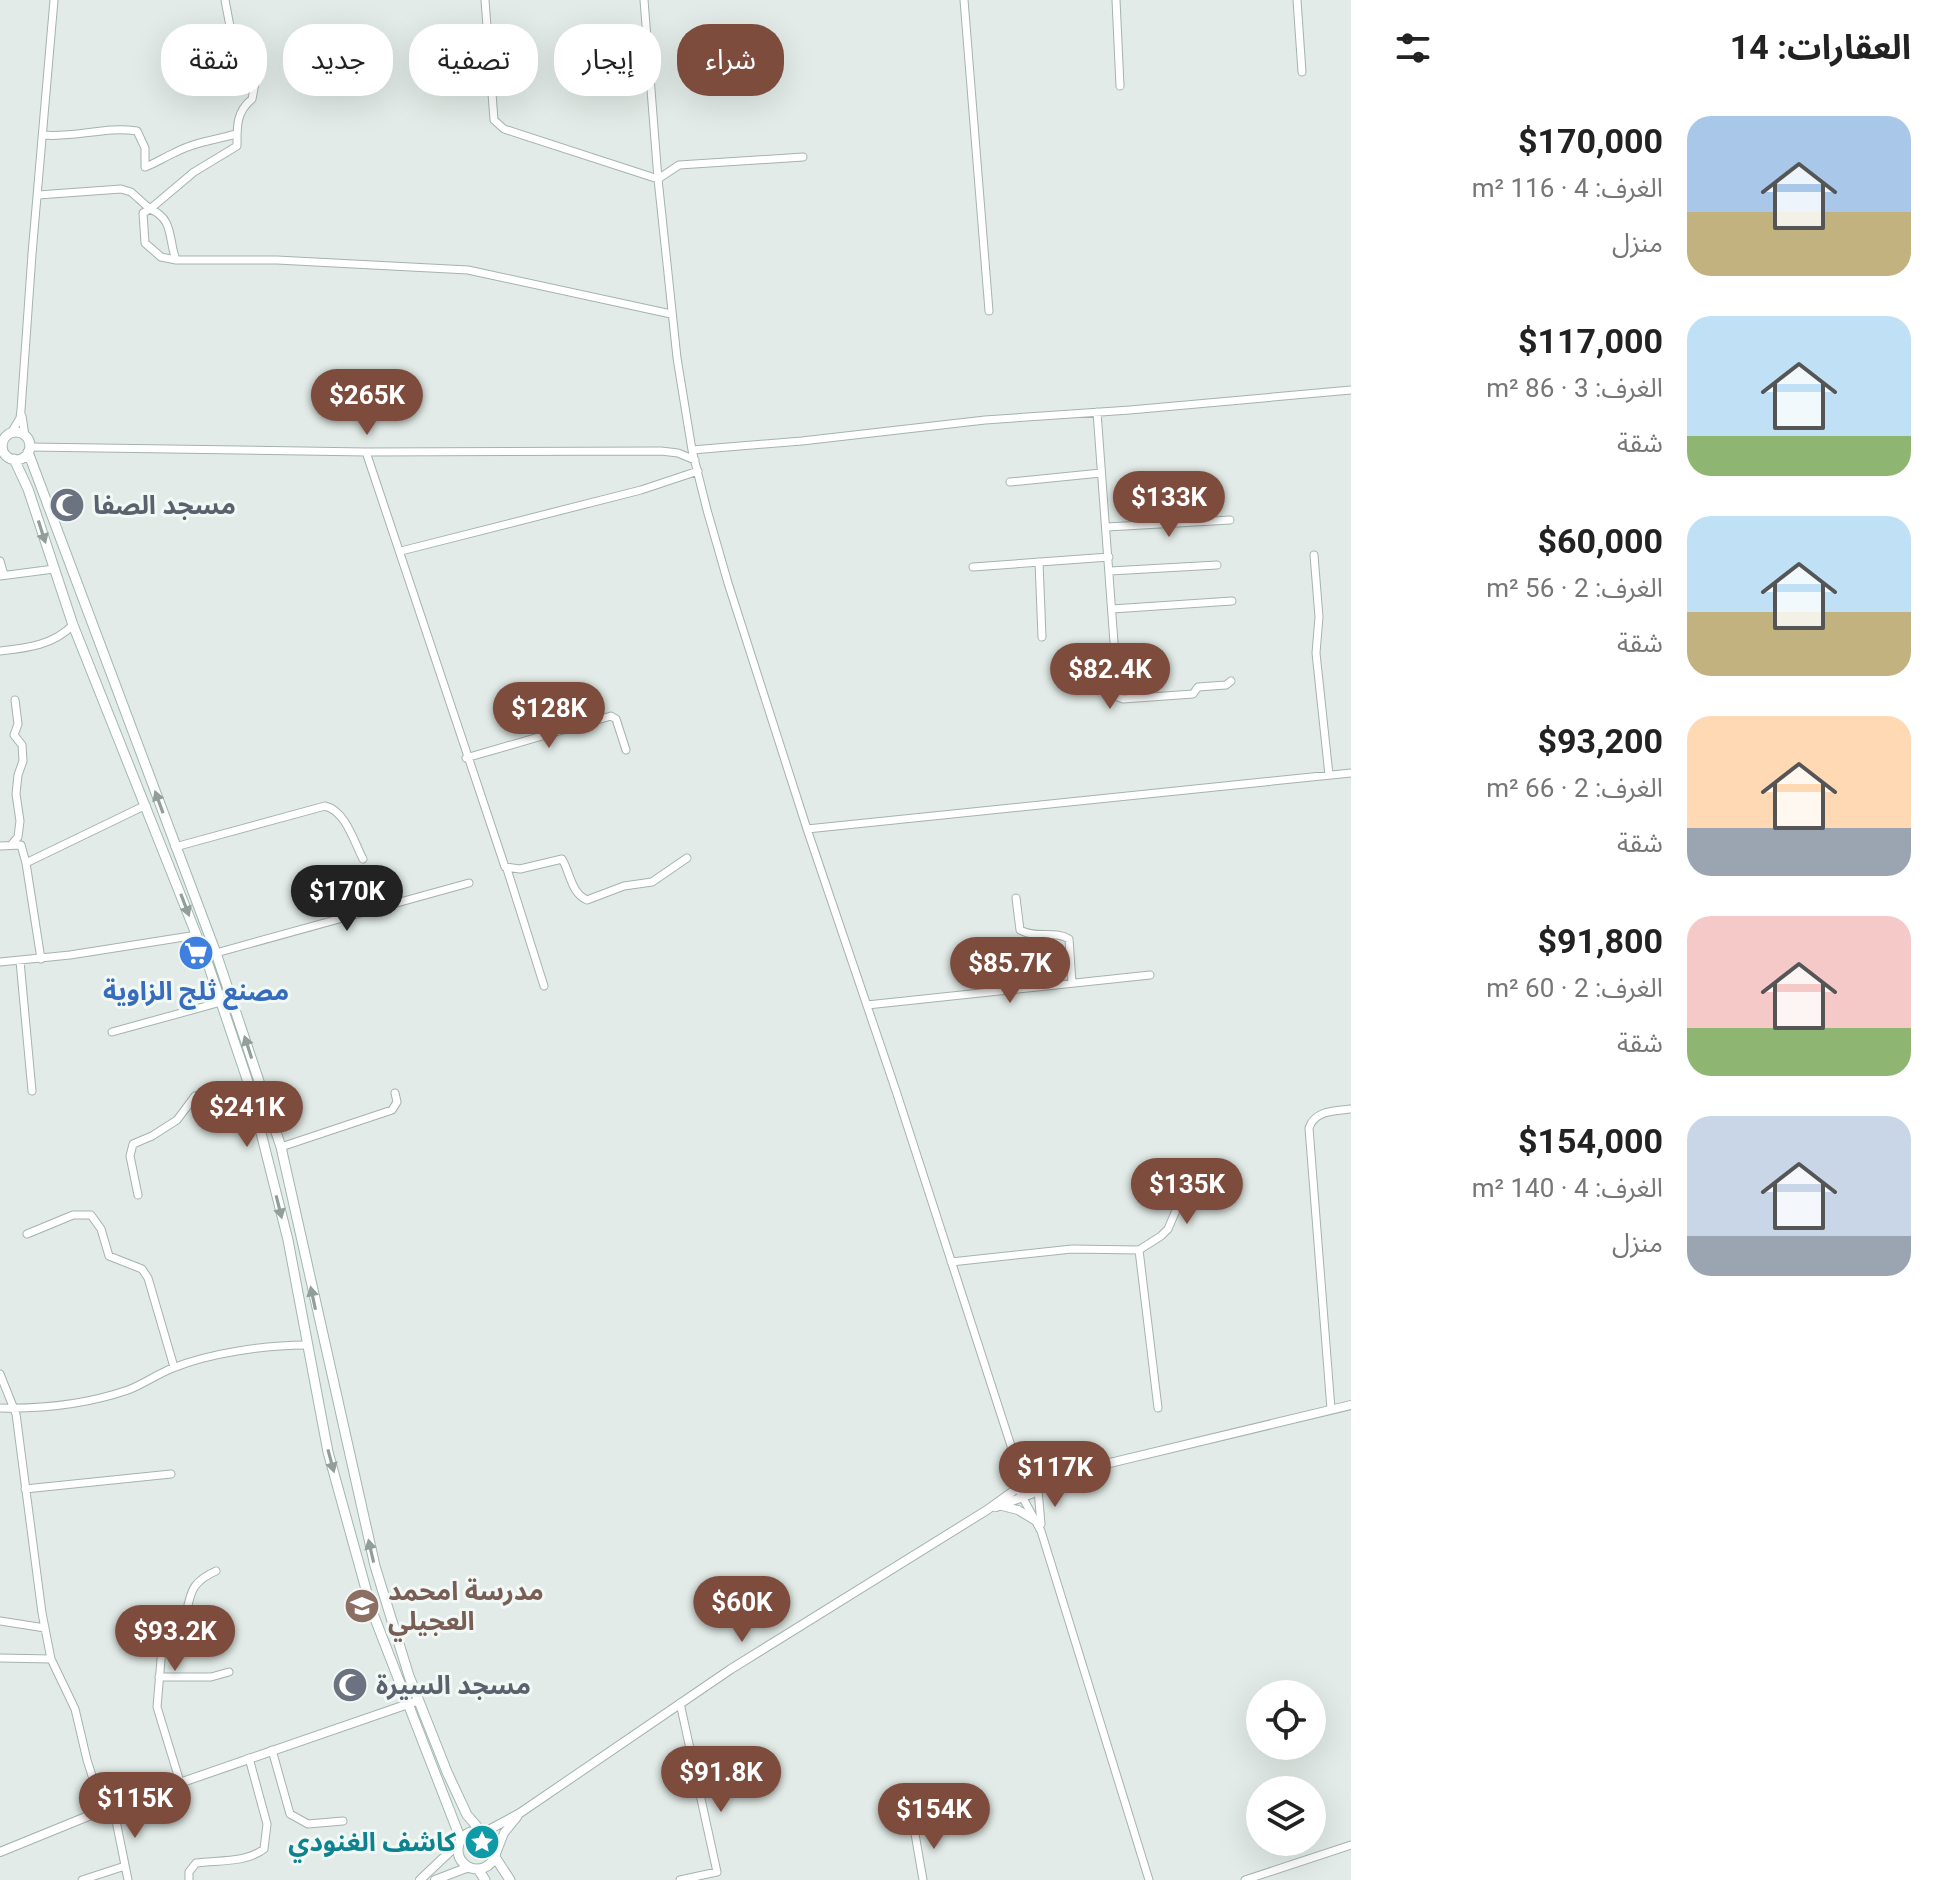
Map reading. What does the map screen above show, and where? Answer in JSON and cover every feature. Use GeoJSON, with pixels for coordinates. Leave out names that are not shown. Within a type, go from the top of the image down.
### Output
{"type":"FeatureCollection","features":[{"type":"Feature","properties":{"kind":"main road"},"geometry":{"type":"LineString","coordinates":[[485,1880],[460,1859],[460,1842],[414,1702],[375,1566],[281,1147],[216,953],[25,436],[11,433],[1,442],[5,453],[23,473],[73,625],[197,935],[249,1085],[288,1240],[328,1452],[372,1611],[414,1702],[460,1801],[467,1815],[493,1838],[496,1854],[510,1880]]}},
{"type":"Feature","properties":{"kind":"main road"},"geometry":{"type":"LineString","coordinates":[[8,458],[23,457],[29,450]]}},
{"type":"Feature","properties":{"kind":"main road"},"geometry":{"type":"LineString","coordinates":[[460,1842],[467,1834],[483,1831]]}},
{"type":"Feature","properties":{"kind":"main road"},"geometry":{"type":"LineString","coordinates":[[473,1868],[490,1865],[496,1854]]}},
{"type":"Feature","properties":{"kind":"street"},"geometry":{"type":"LineString","coordinates":[[11,433],[21,410],[54,0]]}},
{"type":"Feature","properties":{"kind":"street"},"geometry":{"type":"LineString","coordinates":[[225,0],[233,42],[259,63],[252,99],[238,116],[237,146],[194,172],[143,213],[145,243],[161,257],[468,270],[671,314]]}},
{"type":"Feature","properties":{"kind":"street"},"geometry":{"type":"LineString","coordinates":[[485,0],[494,120],[498,126],[529,139],[658,179]]}},
{"type":"Feature","properties":{"kind":"street"},"geometry":{"type":"LineString","coordinates":[[644,0],[671,314],[692,450],[728,583],[1015,1458],[1019,1486],[1039,1526],[1149,1880]]}},
{"type":"Feature","properties":{"kind":"street"},"geometry":{"type":"LineString","coordinates":[[964,0],[989,311]]}},
{"type":"Feature","properties":{"kind":"street"},"geometry":{"type":"LineString","coordinates":[[1116,0],[1120,86]]}},
{"type":"Feature","properties":{"kind":"street"},"geometry":{"type":"LineString","coordinates":[[1297,0],[1302,72]]}},
{"type":"Feature","properties":{"kind":"street"},"geometry":{"type":"LineString","coordinates":[[44,135],[121,128],[137,131],[145,148],[145,167],[195,144],[237,134]]}},
{"type":"Feature","properties":{"kind":"street"},"geometry":{"type":"LineString","coordinates":[[658,179],[679,165],[803,157]]}},
{"type":"Feature","properties":{"kind":"street"},"geometry":{"type":"LineString","coordinates":[[38,195],[121,189],[131,192],[167,222],[176,260]]}},
{"type":"Feature","properties":{"kind":"street"},"geometry":{"type":"LineString","coordinates":[[692,450],[985,420],[1351,390]]}},
{"type":"Feature","properties":{"kind":"street"},"geometry":{"type":"LineString","coordinates":[[21,410],[25,436]]}},
{"type":"Feature","properties":{"kind":"street"},"geometry":{"type":"LineString","coordinates":[[1097,412],[1118,698],[1193,694],[1198,687],[1226,685],[1231,681]]}},
{"type":"Feature","properties":{"kind":"street"},"geometry":{"type":"LineString","coordinates":[[29,450],[661,451],[678,453],[695,460]]}},
{"type":"Feature","properties":{"kind":"street"},"geometry":{"type":"LineString","coordinates":[[366,452],[544,986]]}},
{"type":"Feature","properties":{"kind":"street"},"geometry":{"type":"LineString","coordinates":[[401,551],[641,490],[698,471]]}},
{"type":"Feature","properties":{"kind":"street"},"geometry":{"type":"LineString","coordinates":[[1010,482],[1101,473]]}},
{"type":"Feature","properties":{"kind":"street"},"geometry":{"type":"LineString","coordinates":[[1107,527],[1230,520]]}},
{"type":"Feature","properties":{"kind":"street"},"geometry":{"type":"LineString","coordinates":[[1314,555],[1319,617],[1316,653],[1329,775]]}},
{"type":"Feature","properties":{"kind":"street"},"geometry":{"type":"LineString","coordinates":[[973,567],[1109,557]]}},
{"type":"Feature","properties":{"kind":"street"},"geometry":{"type":"LineString","coordinates":[[0,561],[2,575],[54,569]]}},
{"type":"Feature","properties":{"kind":"street"},"geometry":{"type":"LineString","coordinates":[[1039,562],[1042,637]]}},
{"type":"Feature","properties":{"kind":"street"},"geometry":{"type":"LineString","coordinates":[[1110,571],[1217,565]]}},
{"type":"Feature","properties":{"kind":"street"},"geometry":{"type":"LineString","coordinates":[[1112,609],[1232,601]]}},
{"type":"Feature","properties":{"kind":"street"},"geometry":{"type":"LineString","coordinates":[[0,651],[41,645],[56,639],[73,625]]}},
{"type":"Feature","properties":{"kind":"street"},"geometry":{"type":"LineString","coordinates":[[12,844],[18,837],[20,821],[16,794],[23,761],[22,745],[14,735],[18,724],[15,700]]}},
{"type":"Feature","properties":{"kind":"street"},"geometry":{"type":"LineString","coordinates":[[466,758],[611,716],[616,719],[626,750]]}},
{"type":"Feature","properties":{"kind":"street"},"geometry":{"type":"LineString","coordinates":[[807,829],[1351,773]]}},
{"type":"Feature","properties":{"kind":"street"},"geometry":{"type":"LineString","coordinates":[[26,863],[146,805]]}},
{"type":"Feature","properties":{"kind":"street"},"geometry":{"type":"LineString","coordinates":[[175,847],[325,806],[341,816],[363,859]]}},
{"type":"Feature","properties":{"kind":"street"},"geometry":{"type":"LineString","coordinates":[[0,846],[21,845],[41,959]]}},
{"type":"Feature","properties":{"kind":"street"},"geometry":{"type":"LineString","coordinates":[[507,869],[562,859],[580,897],[587,900],[624,886],[652,882],[687,858]]}},
{"type":"Feature","properties":{"kind":"street"},"geometry":{"type":"LineString","coordinates":[[216,953],[469,883]]}},
{"type":"Feature","properties":{"kind":"street"},"geometry":{"type":"LineString","coordinates":[[1016,898],[1020,930],[1030,936],[1062,935],[1069,939],[1072,983]]}},
{"type":"Feature","properties":{"kind":"street"},"geometry":{"type":"LineString","coordinates":[[0,962],[41,959],[197,935]]}},
{"type":"Feature","properties":{"kind":"street"},"geometry":{"type":"LineString","coordinates":[[20,961],[32,1091]]}},
{"type":"Feature","properties":{"kind":"street"},"geometry":{"type":"LineString","coordinates":[[867,1005],[1150,975]]}},
{"type":"Feature","properties":{"kind":"street"},"geometry":{"type":"LineString","coordinates":[[112,1032],[221,1002]]}},
{"type":"Feature","properties":{"kind":"street"},"geometry":{"type":"LineString","coordinates":[[138,1195],[130,1156],[133,1144],[177,1120],[195,1096],[249,1085]]}},
{"type":"Feature","properties":{"kind":"street"},"geometry":{"type":"LineString","coordinates":[[281,1147],[392,1110],[397,1102],[395,1093]]}},
{"type":"Feature","properties":{"kind":"street"},"geometry":{"type":"LineString","coordinates":[[1331,1409],[1309,1128],[1311,1120],[1320,1114],[1351,1109]]}},
{"type":"Feature","properties":{"kind":"street"},"geometry":{"type":"LineString","coordinates":[[951,1262],[1072,1249],[1139,1250],[1168,1229],[1183,1194],[1227,1187]]}},
{"type":"Feature","properties":{"kind":"street"},"geometry":{"type":"LineString","coordinates":[[27,1234],[73,1215],[87,1213],[95,1218],[109,1256],[142,1269],[148,1278],[174,1367]]}},
{"type":"Feature","properties":{"kind":"street"},"geometry":{"type":"LineString","coordinates":[[1139,1250],[1158,1408]]}},
{"type":"Feature","properties":{"kind":"street"},"geometry":{"type":"LineString","coordinates":[[0,1408],[68,1404],[114,1394],[174,1367],[240,1352],[283,1345],[306,1345]]}},
{"type":"Feature","properties":{"kind":"street"},"geometry":{"type":"LineString","coordinates":[[0,1374],[9,1401],[15,1408],[51,1659],[75,1709],[103,1810]]}},
{"type":"Feature","properties":{"kind":"street"},"geometry":{"type":"LineString","coordinates":[[483,1831],[520,1813],[680,1703],[987,1510],[1030,1479],[1064,1474],[1351,1405]]}},
{"type":"Feature","properties":{"kind":"street"},"geometry":{"type":"LineString","coordinates":[[1015,1458],[1038,1490],[1039,1526]]}},
{"type":"Feature","properties":{"kind":"street"},"geometry":{"type":"LineString","coordinates":[[25,1489],[171,1474]]}},
{"type":"Feature","properties":{"kind":"street"},"geometry":{"type":"LineString","coordinates":[[987,1510],[1038,1490],[1064,1474]]}},
{"type":"Feature","properties":{"kind":"street"},"geometry":{"type":"LineString","coordinates":[[997,1506],[1010,1507],[1039,1526]]}},
{"type":"Feature","properties":{"kind":"street"},"geometry":{"type":"LineString","coordinates":[[180,1782],[157,1707],[163,1636],[178,1626],[197,1582],[216,1571]]}},
{"type":"Feature","properties":{"kind":"street"},"geometry":{"type":"LineString","coordinates":[[0,1621],[45,1628]]}},
{"type":"Feature","properties":{"kind":"street"},"geometry":{"type":"LineString","coordinates":[[0,1658],[51,1659]]}},
{"type":"Feature","properties":{"kind":"street"},"geometry":{"type":"LineString","coordinates":[[159,1677],[211,1677],[229,1672]]}},
{"type":"Feature","properties":{"kind":"street"},"geometry":{"type":"LineString","coordinates":[[0,1852],[113,1806],[414,1702]]}},
{"type":"Feature","properties":{"kind":"street"},"geometry":{"type":"LineString","coordinates":[[680,1703],[718,1876],[680,1880]]}},
{"type":"Feature","properties":{"kind":"street"},"geometry":{"type":"LineString","coordinates":[[272,1750],[290,1814],[308,1824],[343,1821]]}},
{"type":"Feature","properties":{"kind":"street"},"geometry":{"type":"LineString","coordinates":[[189,1880],[189,1872],[196,1863],[255,1856],[264,1849],[267,1824],[249,1758]]}},
{"type":"Feature","properties":{"kind":"street"},"geometry":{"type":"LineString","coordinates":[[113,1806],[128,1880]]}},
{"type":"Feature","properties":{"kind":"street"},"geometry":{"type":"LineString","coordinates":[[496,1854],[504,1833],[520,1813]]}},
{"type":"Feature","properties":{"kind":"street"},"geometry":{"type":"LineString","coordinates":[[914,1828],[923,1880]]}},
{"type":"Feature","properties":{"kind":"street"},"geometry":{"type":"LineString","coordinates":[[420,1880],[460,1842]]}},
{"type":"Feature","properties":{"kind":"street"},"geometry":{"type":"LineString","coordinates":[[1245,1880],[1351,1845]]}},
{"type":"Feature","properties":{"kind":"street"},"geometry":{"type":"LineString","coordinates":[[82,1880],[125,1866]]}},
{"type":"Feature","properties":{"kind":"street"},"geometry":{"type":"LineString","coordinates":[[435,1880],[473,1868]]}},
{"type":"Feature","properties":{"kind":"place","name":"مسجد الصفا"},"geometry":{"type":"Point","coordinates":[67,505]}},
{"type":"Feature","properties":{"kind":"place","name":"مصنع ثلج الزاوية"},"geometry":{"type":"Point","coordinates":[196,953]}},
{"type":"Feature","properties":{"kind":"place","name":"مدرسة امحمد العجيلي"},"geometry":{"type":"Point","coordinates":[362,1606]}},
{"type":"Feature","properties":{"kind":"place","name":"مسجد السيرة"},"geometry":{"type":"Point","coordinates":[350,1685]}},
{"type":"Feature","properties":{"kind":"place","name":"كاشف الغنودي"},"geometry":{"type":"Point","coordinates":[482,1842]}}]}
